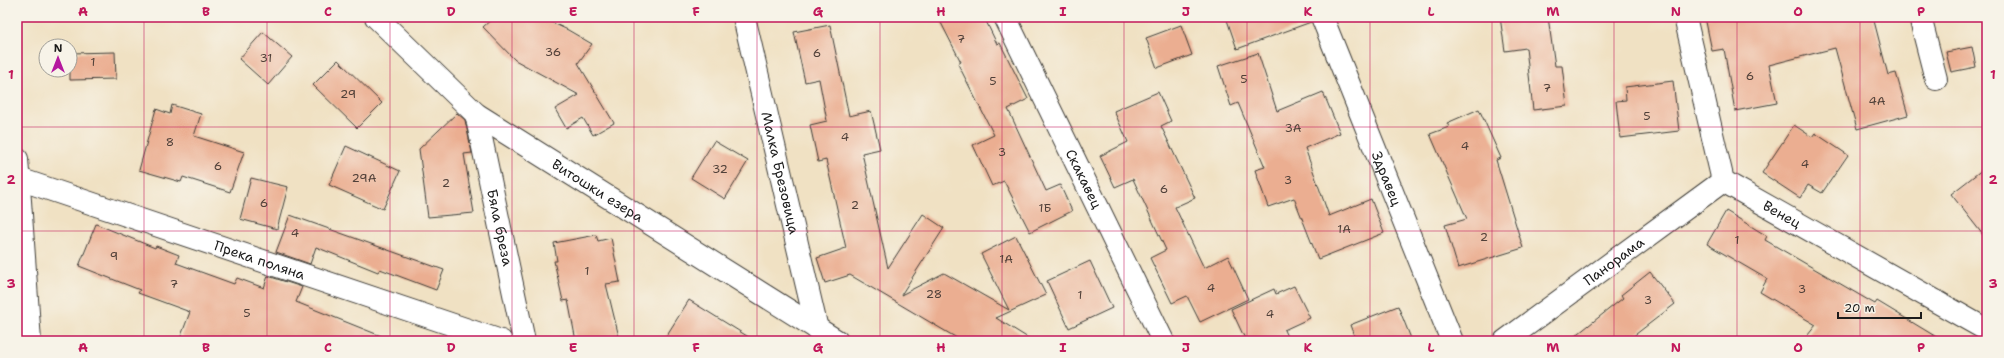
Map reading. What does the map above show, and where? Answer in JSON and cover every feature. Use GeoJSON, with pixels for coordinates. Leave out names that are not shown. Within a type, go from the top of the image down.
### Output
{"type":"FeatureCollection","features":[{"type":"Feature","properties":{"kind":"street","name":"Витошки езера"},"geometry":{"type":"LineString","coordinates":[[376,17],[476,114],[837,341]]}},
{"type":"Feature","properties":{"kind":"street","name":"Малка Брезовица"},"geometry":{"type":"LineString","coordinates":[[744,17],[817,329]]}},
{"type":"Feature","properties":{"kind":"street","name":"Скакавец"},"geometry":{"type":"LineString","coordinates":[[1005,17],[1163,341]]}},
{"type":"Feature","properties":{"kind":"street","name":"Здравец"},"geometry":{"type":"LineString","coordinates":[[1322,17],[1452,341]]}},
{"type":"Feature","properties":{"kind":"street"},"geometry":{"type":"LineString","coordinates":[[1685,17],[1723,181]]}},
{"type":"Feature","properties":{"kind":"street"},"geometry":{"type":"LineString","coordinates":[[1920,17],[1936,80]]}},
{"type":"Feature","properties":{"kind":"street","name":"Бяла бреза"},"geometry":{"type":"LineString","coordinates":[[476,114],[524,341]]}},
{"type":"Feature","properties":{"kind":"street"},"geometry":{"type":"LineString","coordinates":[[18,169],[30,341]]}},
{"type":"Feature","properties":{"kind":"street","name":"Прека поляна"},"geometry":{"type":"LineString","coordinates":[[18,169],[501,341]]}},
{"type":"Feature","properties":{"kind":"street","name":"Венец"},"geometry":{"type":"LineString","coordinates":[[1723,181],[1987,330]]}},
{"type":"Feature","properties":{"kind":"street","name":"Панорама"},"geometry":{"type":"LineString","coordinates":[[1505,341],[1723,181]]}},
{"type":"Feature","properties":{"kind":"building"},"geometry":{"type":"Polygon","coordinates":[[[494,17],[540,17],[568,30],[592,44],[578,63],[614,123],[593,135],[583,118],[566,128],[555,109],[579,95],[515,60],[483,27],[494,17]]]}},
{"type":"Feature","properties":{"kind":"building"},"geometry":{"type":"Polygon","coordinates":[[[938,17],[984,17],[997,44],[1000,43],[1028,99],[1008,109],[1046,191],[1060,185],[1072,211],[1030,232],[1004,181],[992,186],[973,145],[994,135],[958,64],[961,62],[938,17]]]}},
{"type":"Feature","properties":{"kind":"building"},"geometry":{"type":"Polygon","coordinates":[[[1226,17],[1310,17],[1311,22],[1237,49],[1226,17]]]}},
{"type":"Feature","properties":{"kind":"building"},"geometry":{"type":"Polygon","coordinates":[[[1500,17],[1548,17],[1555,66],[1562,66],[1567,106],[1533,110],[1526,48],[1505,51],[1500,17]]]}},
{"type":"Feature","properties":{"kind":"building"},"geometry":{"type":"Polygon","coordinates":[[[1705,17],[1873,17],[1888,75],[1896,73],[1908,115],[1857,129],[1835,48],[1769,65],[1777,103],[1735,111],[1724,49],[1712,51],[1705,17]]]}},
{"type":"Feature","properties":{"kind":"building"},"geometry":{"type":"Polygon","coordinates":[[[830,25],[849,116],[871,111],[880,149],[862,153],[888,268],[923,214],[944,228],[901,295],[944,273],[1009,310],[981,254],[1016,236],[1046,295],[996,318],[1033,341],[962,341],[850,275],[825,283],[817,258],[846,248],[826,160],[818,162],[810,125],[827,121],[819,79],[805,82],[794,32],[830,25]]]}},
{"type":"Feature","properties":{"kind":"building"},"geometry":{"type":"Polygon","coordinates":[[[1181,25],[1192,55],[1157,68],[1146,38],[1181,25]]]}},
{"type":"Feature","properties":{"kind":"building"},"geometry":{"type":"Polygon","coordinates":[[[263,32],[292,57],[268,85],[239,59],[263,32]]]}},
{"type":"Feature","properties":{"kind":"building"},"geometry":{"type":"Polygon","coordinates":[[[1972,47],[1976,67],[1951,72],[1946,52],[1972,47]]]}},
{"type":"Feature","properties":{"kind":"building"},"geometry":{"type":"Polygon","coordinates":[[[115,52],[116,79],[70,80],[70,78],[78,78],[78,53],[115,52]]]}},
{"type":"Feature","properties":{"kind":"building"},"geometry":{"type":"Polygon","coordinates":[[[1258,53],[1277,111],[1323,92],[1340,133],[1305,148],[1329,216],[1371,199],[1384,233],[1318,259],[1294,198],[1268,207],[1255,170],[1265,167],[1238,103],[1231,106],[1218,66],[1258,53]]]}},
{"type":"Feature","properties":{"kind":"building"},"geometry":{"type":"Polygon","coordinates":[[[338,60],[382,103],[357,128],[313,85],[338,60]]]}},
{"type":"Feature","properties":{"kind":"building"},"geometry":{"type":"Polygon","coordinates":[[[1673,81],[1679,131],[1620,138],[1616,101],[1626,100],[1625,87],[1673,81]]]}},
{"type":"Feature","properties":{"kind":"building"},"geometry":{"type":"Polygon","coordinates":[[[1158,92],[1171,121],[1161,126],[1195,198],[1175,207],[1204,268],[1228,256],[1248,299],[1200,322],[1187,296],[1172,303],[1150,258],[1166,250],[1133,179],[1115,187],[1100,156],[1128,142],[1114,111],[1158,92]]]}},
{"type":"Feature","properties":{"kind":"building"},"geometry":{"type":"Polygon","coordinates":[[[172,105],[201,114],[194,136],[244,152],[230,192],[183,177],[181,182],[139,170],[156,109],[170,114],[172,105]]]}},
{"type":"Feature","properties":{"kind":"building"},"geometry":{"type":"Polygon","coordinates":[[[1479,109],[1501,158],[1496,160],[1523,248],[1458,268],[1445,225],[1467,219],[1430,134],[1449,127],[1447,123],[1479,109]]]}},
{"type":"Feature","properties":{"kind":"building"},"geometry":{"type":"Polygon","coordinates":[[[457,113],[465,120],[472,153],[464,154],[474,213],[428,217],[419,149],[457,113]]]}},
{"type":"Feature","properties":{"kind":"building"},"geometry":{"type":"Polygon","coordinates":[[[1794,125],[1812,137],[1815,133],[1848,155],[1822,193],[1808,185],[1800,198],[1762,173],[1794,125]]]}},
{"type":"Feature","properties":{"kind":"building"},"geometry":{"type":"Polygon","coordinates":[[[714,141],[748,161],[725,199],[691,178],[714,141]]]}},
{"type":"Feature","properties":{"kind":"building"},"geometry":{"type":"Polygon","coordinates":[[[346,146],[400,171],[383,209],[329,185],[346,146]]]}},
{"type":"Feature","properties":{"kind":"building"},"geometry":{"type":"Polygon","coordinates":[[[1987,166],[1987,240],[1951,194],[1987,166]]]}},
{"type":"Feature","properties":{"kind":"building"},"geometry":{"type":"Polygon","coordinates":[[[251,178],[288,187],[277,229],[240,219],[251,178]]]}},
{"type":"Feature","properties":{"kind":"building"},"geometry":{"type":"Polygon","coordinates":[[[1726,211],[1767,236],[1765,240],[1875,304],[1877,301],[1943,341],[1803,341],[1816,325],[1760,292],[1767,279],[1707,244],[1726,211]]]}},
{"type":"Feature","properties":{"kind":"building"},"geometry":{"type":"Polygon","coordinates":[[[290,215],[444,270],[436,290],[380,269],[378,272],[316,247],[310,264],[276,252],[290,215]]]}},
{"type":"Feature","properties":{"kind":"building"},"geometry":{"type":"Polygon","coordinates":[[[96,224],[155,248],[156,246],[179,255],[176,263],[234,284],[237,278],[264,288],[268,276],[302,287],[296,302],[391,341],[196,341],[181,336],[190,312],[138,293],[140,290],[79,266],[96,224]]]}},
{"type":"Feature","properties":{"kind":"building"},"geometry":{"type":"Polygon","coordinates":[[[596,235],[598,241],[611,238],[620,282],[606,284],[620,341],[576,341],[568,300],[563,301],[554,261],[557,261],[554,243],[596,235]]]}},
{"type":"Feature","properties":{"kind":"building"},"geometry":{"type":"Polygon","coordinates":[[[1090,261],[1112,308],[1069,328],[1047,281],[1090,261]]]}},
{"type":"Feature","properties":{"kind":"building"},"geometry":{"type":"Polygon","coordinates":[[[1650,272],[1675,304],[1627,341],[1569,341],[1623,298],[1621,295],[1650,272]]]}},
{"type":"Feature","properties":{"kind":"building"},"geometry":{"type":"Polygon","coordinates":[[[1294,286],[1310,318],[1284,330],[1289,341],[1246,341],[1231,309],[1274,289],[1276,294],[1294,286]]]}},
{"type":"Feature","properties":{"kind":"building"},"geometry":{"type":"Polygon","coordinates":[[[689,300],[755,341],[663,341],[689,300]]]}},
{"type":"Feature","properties":{"kind":"building"},"geometry":{"type":"Polygon","coordinates":[[[1398,306],[1412,341],[1356,341],[1350,325],[1398,306]]]}}]}
